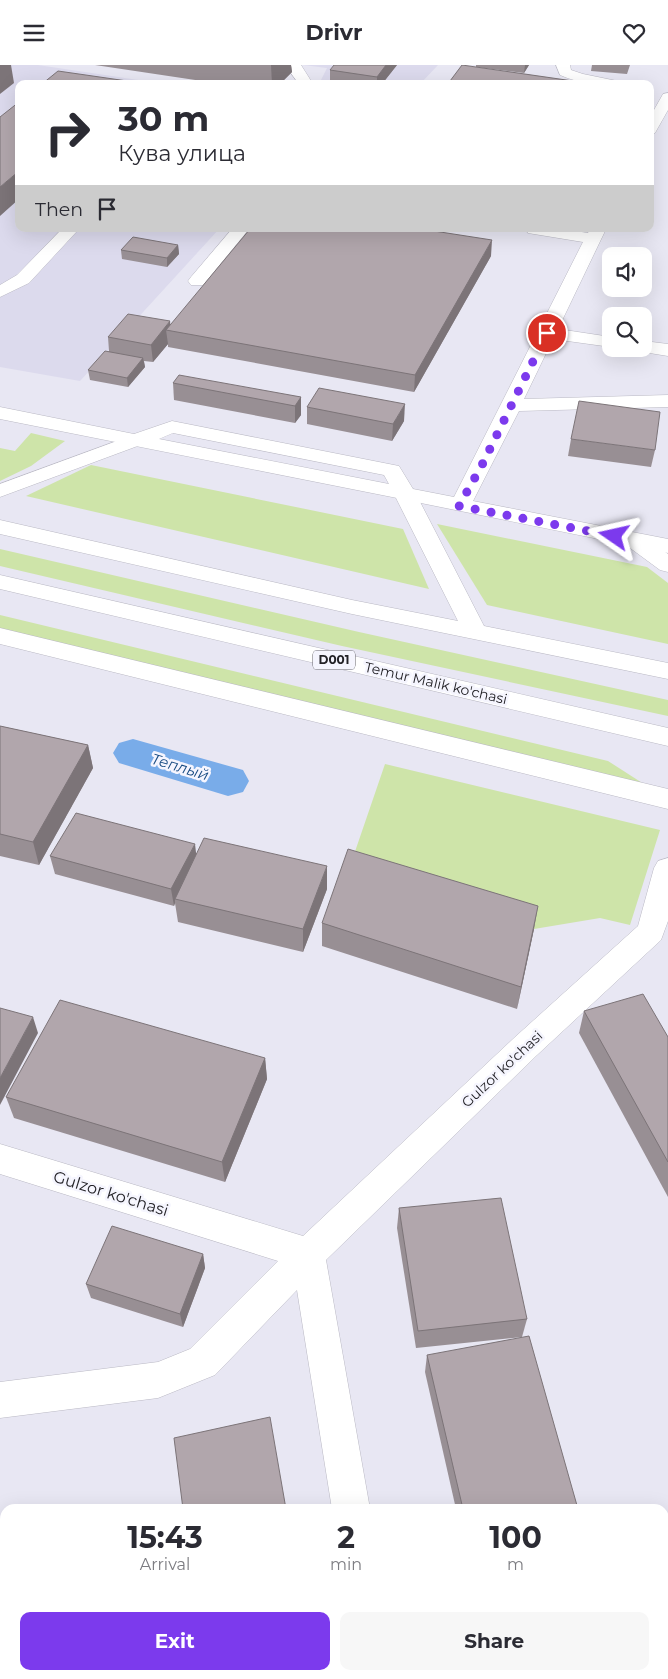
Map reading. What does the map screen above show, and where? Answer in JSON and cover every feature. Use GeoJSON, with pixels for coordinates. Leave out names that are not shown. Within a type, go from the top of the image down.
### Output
{"type":"FeatureCollection","features":[{"type":"Feature","properties":{"kind":"main road"},"geometry":{"type":"LineString","coordinates":[[292,65],[304,80]]}},
{"type":"Feature","properties":{"kind":"main road"},"geometry":{"type":"LineString","coordinates":[[563,65],[565,72],[590,80]]}},
{"type":"Feature","properties":{"kind":"main road"},"geometry":{"type":"LineString","coordinates":[[654,119],[661,99]]}},
{"type":"Feature","properties":{"kind":"main road"},"geometry":{"type":"LineString","coordinates":[[0,292],[23,279],[68,232]]}},
{"type":"Feature","properties":{"kind":"main road"},"geometry":{"type":"LineString","coordinates":[[197,281],[238,232]]}},
{"type":"Feature","properties":{"kind":"main road"},"geometry":{"type":"LineString","coordinates":[[459,506],[512,405],[596,234],[571,232]]}},
{"type":"Feature","properties":{"kind":"main road"},"geometry":{"type":"LineString","coordinates":[[547,333],[602,341]]}},
{"type":"Feature","properties":{"kind":"main road"},"geometry":{"type":"LineString","coordinates":[[652,348],[668,350]]}},
{"type":"Feature","properties":{"kind":"main road"},"geometry":{"type":"LineString","coordinates":[[512,405],[668,401]]}},
{"type":"Feature","properties":{"kind":"main road"},"geometry":{"type":"LineString","coordinates":[[0,413],[406,496],[668,546]]}},
{"type":"Feature","properties":{"kind":"main road"},"geometry":{"type":"LineString","coordinates":[[0,491],[136,440]]}},
{"type":"Feature","properties":{"kind":"main road"},"geometry":{"type":"LineString","coordinates":[[406,496],[475,631]]}},
{"type":"Feature","properties":{"kind":"main road"},"geometry":{"type":"LineString","coordinates":[[0,527],[352,607],[668,671]]}},
{"type":"Feature","properties":{"kind":"main road"},"geometry":{"type":"LineString","coordinates":[[634,540],[668,565]]}},
{"type":"Feature","properties":{"kind":"main road","name":"Temur Malik ko'chasi"},"geometry":{"type":"LineString","coordinates":[[0,582],[668,737]]}},
{"type":"Feature","properties":{"kind":"main road"},"geometry":{"type":"LineString","coordinates":[[0,636],[668,799]]}},
{"type":"Feature","properties":{"kind":"main road","name":"Gulzor ko'chasi"},"geometry":{"type":"LineString","coordinates":[[0,1159],[308,1254],[525,1047],[651,932],[668,868]]}},
{"type":"Feature","properties":{"kind":"main road"},"geometry":{"type":"LineString","coordinates":[[0,1400],[158,1380],[202,1362],[308,1254]]}},
{"type":"Feature","properties":{"kind":"main road"},"geometry":{"type":"LineString","coordinates":[[308,1254],[350,1504]]}},
{"type":"Feature","properties":{"kind":"shaded area"},"geometry":{"type":"Polygon","coordinates":[[[0,65],[38,65],[138,80],[15,80],[15,232],[216,232],[80,381],[0,367],[0,65]]]}},
{"type":"Feature","properties":{"kind":"shaded area"},"geometry":{"type":"Polygon","coordinates":[[[303,65],[438,65],[424,80],[321,80],[327,68],[303,65]]]}},
{"type":"Feature","properties":{"kind":"green space"},"geometry":{"type":"Polygon","coordinates":[[[31,433],[65,441],[31,466],[0,481],[0,448],[15,451],[31,433]]]}},
{"type":"Feature","properties":{"kind":"green space"},"geometry":{"type":"Polygon","coordinates":[[[91,465],[403,529],[429,589],[26,496],[91,465]]]}},
{"type":"Feature","properties":{"kind":"green space"},"geometry":{"type":"Polygon","coordinates":[[[437,524],[647,567],[668,583],[668,644],[487,605],[437,524]]]}},
{"type":"Feature","properties":{"kind":"green space"},"geometry":{"type":"Polygon","coordinates":[[[0,549],[359,632],[668,700],[668,716],[342,646],[0,566],[0,549]]]}},
{"type":"Feature","properties":{"kind":"green space"},"geometry":{"type":"Polygon","coordinates":[[[0,615],[608,761],[647,786],[0,629],[0,615]]]}},
{"type":"Feature","properties":{"kind":"green space"},"geometry":{"type":"Polygon","coordinates":[[[385,764],[660,830],[630,925],[600,918],[534,929],[348,872],[385,764]]]}},
{"type":"Feature","properties":{"kind":"building"},"geometry":{"type":"Polygon","coordinates":[[[334,65],[386,65],[377,77],[330,70],[334,65]]]}},
{"type":"Feature","properties":{"kind":"building"},"geometry":{"type":"Polygon","coordinates":[[[462,65],[566,80],[451,80],[462,65]]]}},
{"type":"Feature","properties":{"kind":"building"},"geometry":{"type":"Polygon","coordinates":[[[58,71],[120,80],[47,80],[58,71]]]}},
{"type":"Feature","properties":{"kind":"building"},"geometry":{"type":"Polygon","coordinates":[[[15,105],[15,174],[0,187],[0,117],[15,105]]]}},
{"type":"Feature","properties":{"kind":"building"},"geometry":{"type":"Polygon","coordinates":[[[248,232],[440,232],[492,240],[415,375],[166,330],[248,232]]]}},
{"type":"Feature","properties":{"kind":"building"},"geometry":{"type":"Polygon","coordinates":[[[133,237],[178,245],[167,258],[121,250],[133,237]]]}},
{"type":"Feature","properties":{"kind":"building"},"geometry":{"type":"Polygon","coordinates":[[[128,314],[170,321],[151,345],[108,337],[128,314]]]}},
{"type":"Feature","properties":{"kind":"building"},"geometry":{"type":"Polygon","coordinates":[[[105,351],[143,358],[127,378],[88,370],[105,351]]]}},
{"type":"Feature","properties":{"kind":"building"},"geometry":{"type":"Polygon","coordinates":[[[179,375],[301,397],[295,406],[173,383],[179,375]]]}},
{"type":"Feature","properties":{"kind":"building"},"geometry":{"type":"Polygon","coordinates":[[[319,388],[405,404],[393,424],[307,407],[319,388]]]}},
{"type":"Feature","properties":{"kind":"building"},"geometry":{"type":"Polygon","coordinates":[[[579,401],[660,412],[655,450],[571,439],[579,401]]]}},
{"type":"Feature","properties":{"kind":"building"},"geometry":{"type":"Polygon","coordinates":[[[0,726],[88,745],[33,842],[0,834],[0,726]]]}},
{"type":"Feature","properties":{"kind":"building"},"geometry":{"type":"Polygon","coordinates":[[[76,813],[195,844],[171,889],[50,856],[76,813]]]}},
{"type":"Feature","properties":{"kind":"building"},"geometry":{"type":"Polygon","coordinates":[[[204,838],[327,866],[303,929],[175,899],[204,838]]]}},
{"type":"Feature","properties":{"kind":"building"},"geometry":{"type":"Polygon","coordinates":[[[348,849],[538,906],[521,987],[322,923],[348,849]]]}},
{"type":"Feature","properties":{"kind":"building"},"geometry":{"type":"Polygon","coordinates":[[[643,994],[668,1037],[668,1162],[584,1011],[643,994]]]}},
{"type":"Feature","properties":{"kind":"building"},"geometry":{"type":"Polygon","coordinates":[[[60,1000],[265,1058],[222,1162],[6,1097],[60,1000]]]}},
{"type":"Feature","properties":{"kind":"building"},"geometry":{"type":"Polygon","coordinates":[[[0,1008],[33,1017],[0,1078],[0,1008]]]}},
{"type":"Feature","properties":{"kind":"building"},"geometry":{"type":"Polygon","coordinates":[[[501,1198],[527,1319],[418,1331],[399,1208],[501,1198]]]}},
{"type":"Feature","properties":{"kind":"building"},"geometry":{"type":"Polygon","coordinates":[[[112,1226],[203,1254],[180,1314],[86,1284],[112,1226]]]}},
{"type":"Feature","properties":{"kind":"building"},"geometry":{"type":"Polygon","coordinates":[[[529,1336],[577,1504],[462,1504],[427,1355],[529,1336]]]}},
{"type":"Feature","properties":{"kind":"building"},"geometry":{"type":"Polygon","coordinates":[[[270,1417],[285,1504],[182,1504],[174,1438],[270,1417]]]}},
{"type":"Feature","properties":{"kind":"waterway","name":"Теплый"},"geometry":{"type":"LineString","coordinates":[[133,753],[228,781]]}},
{"type":"Feature","properties":{"kind":"route"},"geometry":{"type":"LineString","coordinates":[[547,333],[482,465],[459,506],[614,536]]}}]}
